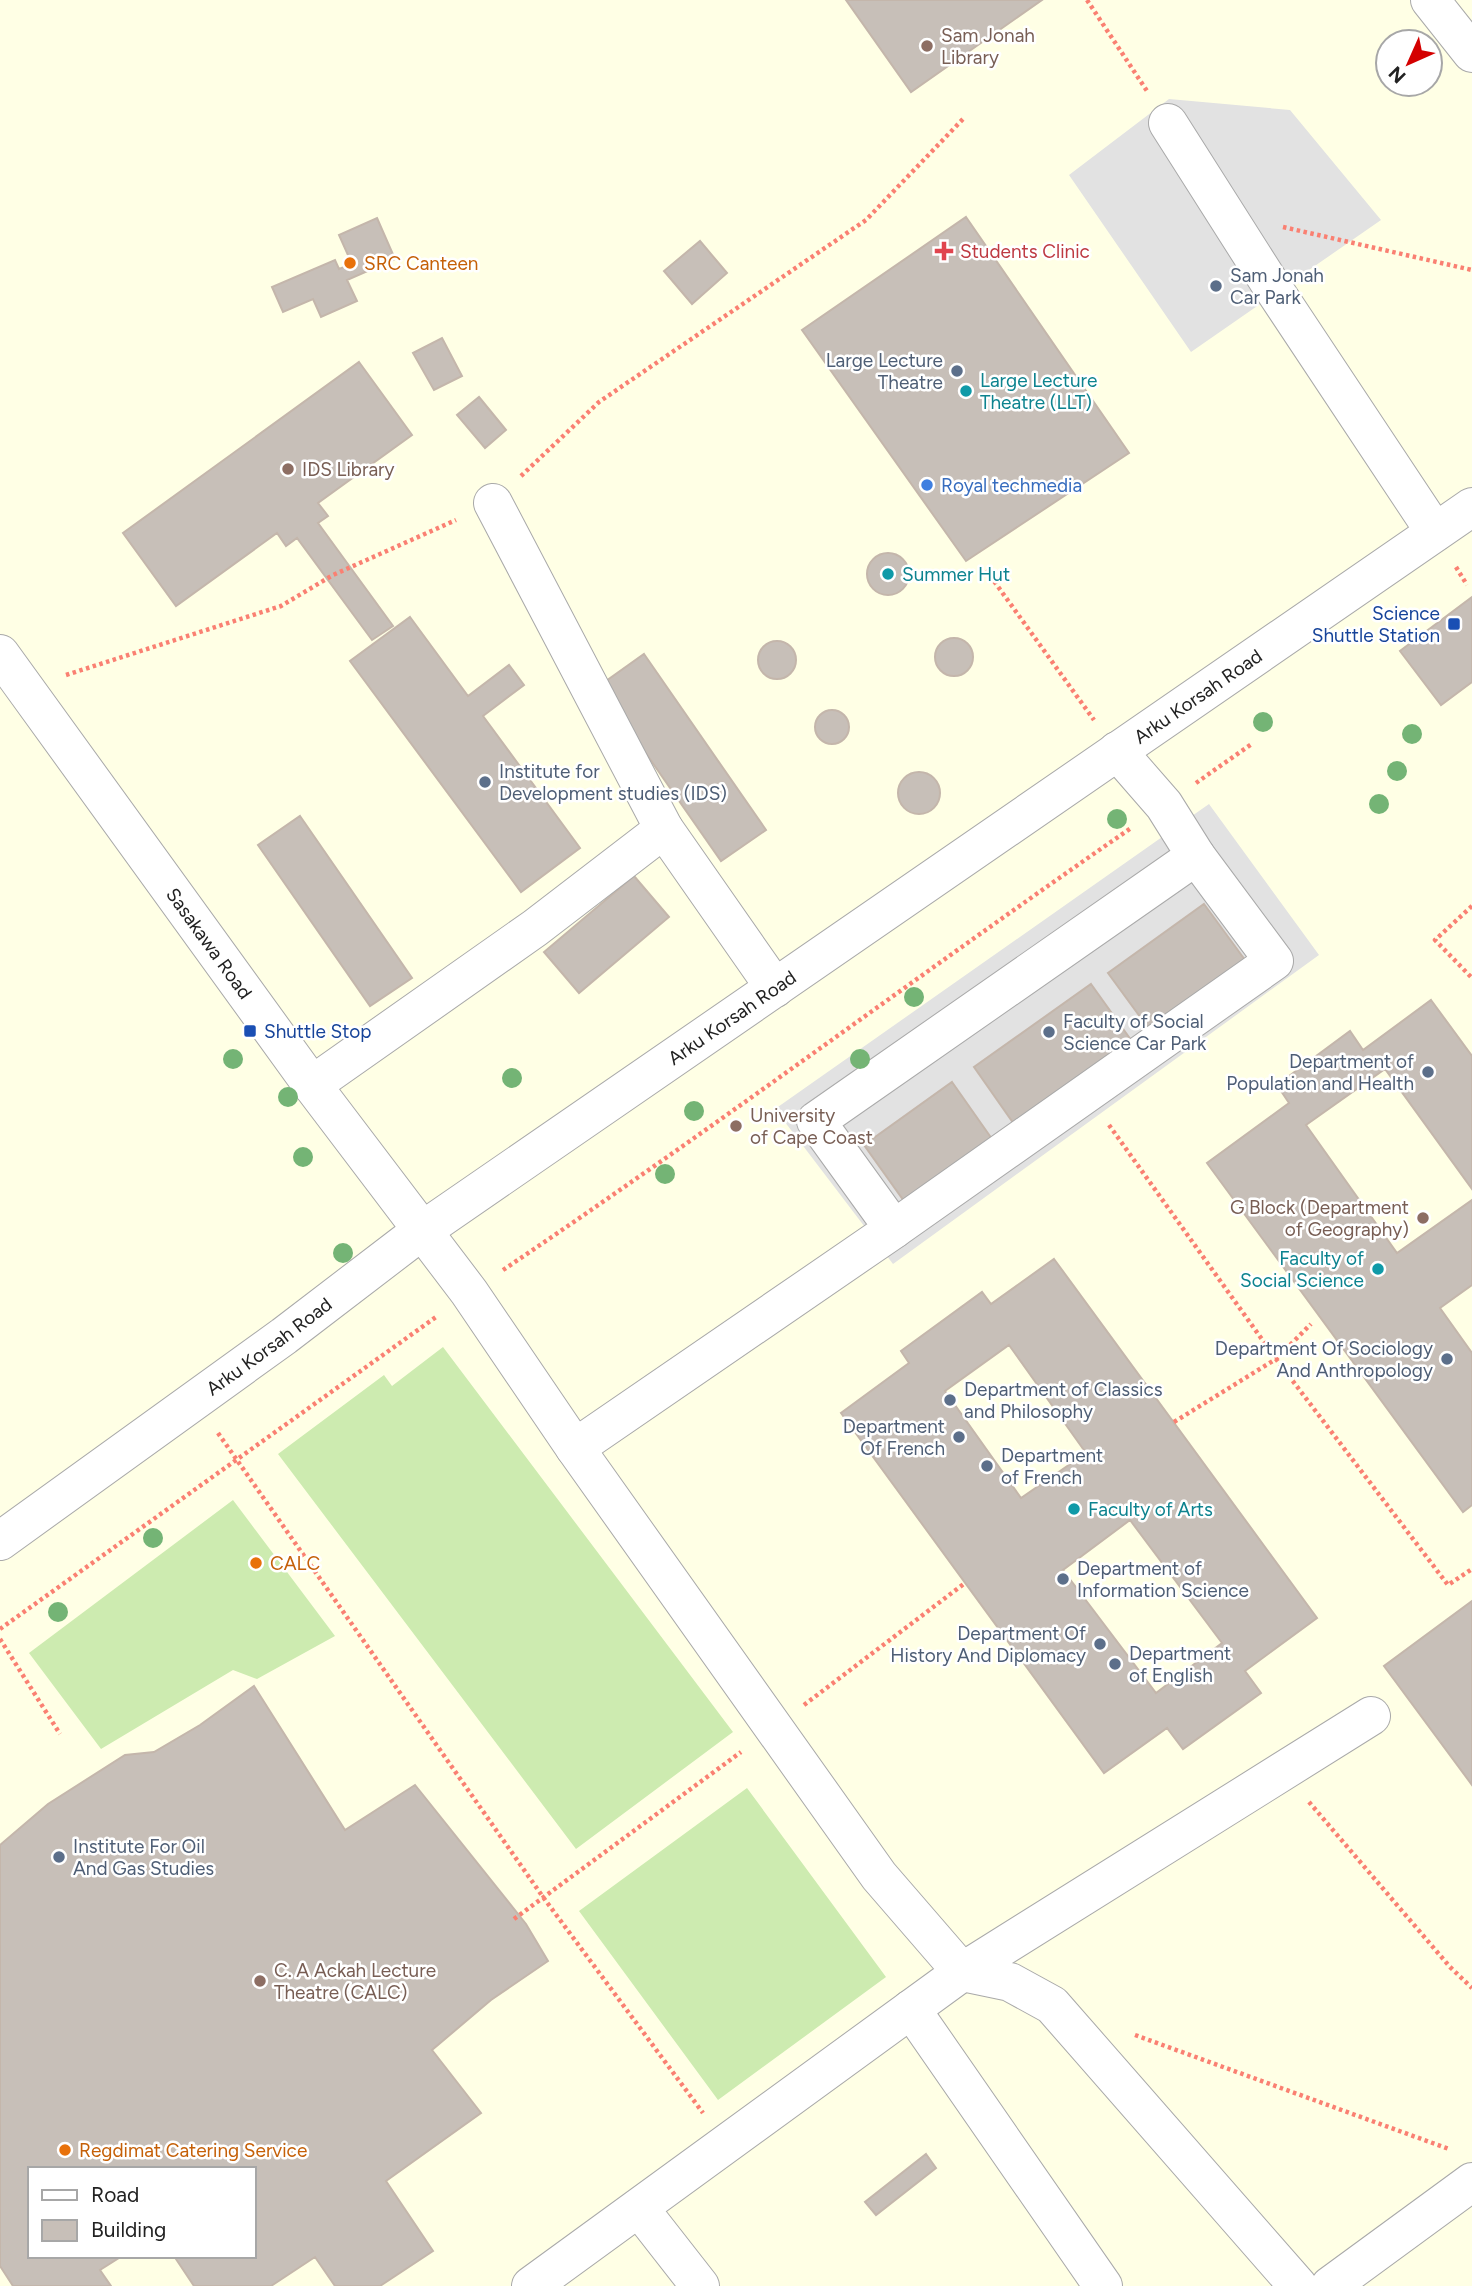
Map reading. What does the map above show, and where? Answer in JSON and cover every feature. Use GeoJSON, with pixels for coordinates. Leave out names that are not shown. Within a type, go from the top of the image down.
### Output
{"type":"FeatureCollection","features":[{"type":"Feature","properties":{"kind":"street"},"geometry":{"type":"LineString","coordinates":[[1430,0],[1472,53]]}},
{"type":"Feature","properties":{"kind":"street"},"geometry":{"type":"LineString","coordinates":[[1168,123],[1269,282],[1435,532]]}},
{"type":"Feature","properties":{"kind":"street"},"geometry":{"type":"LineString","coordinates":[[493,503],[664,829],[775,988]]}},
{"type":"Feature","properties":{"kind":"street","name":"Arku Korsah Road"},"geometry":{"type":"LineString","coordinates":[[0,1541],[196,1401],[423,1230],[1472,507]]}},
{"type":"Feature","properties":{"kind":"street","name":"Sasakawa Road"},"geometry":{"type":"LineString","coordinates":[[0,653],[312,1085],[470,1292],[575,1448],[879,1876],[962,1972]]}},
{"type":"Feature","properties":{"kind":"street"},"geometry":{"type":"LineString","coordinates":[[575,1448],[1088,1095],[1274,961],[1196,856],[1164,805],[1117,751]]}},
{"type":"Feature","properties":{"kind":"street"},"geometry":{"type":"LineString","coordinates":[[312,1085],[535,928],[664,829]]}},
{"type":"Feature","properties":{"kind":"street"},"geometry":{"type":"LineString","coordinates":[[894,1229],[816,1121],[1196,856]]}},
{"type":"Feature","properties":{"kind":"street"},"geometry":{"type":"LineString","coordinates":[[531,2286],[962,1972],[1371,1716]]}},
{"type":"Feature","properties":{"kind":"street"},"geometry":{"type":"LineString","coordinates":[[962,1972],[1010,1982],[1052,2005],[1297,2286]]}},
{"type":"Feature","properties":{"kind":"street"},"geometry":{"type":"LineString","coordinates":[[911,2009],[1103,2286]]}},
{"type":"Feature","properties":{"kind":"street"},"geometry":{"type":"LineString","coordinates":[[1330,2286],[1465,2167]]}},
{"type":"Feature","properties":{"kind":"street"},"geometry":{"type":"LineString","coordinates":[[639,2208],[700,2286]]}},
{"type":"Feature","properties":{"kind":"path"},"geometry":{"type":"LineString","coordinates":[[1087,0],[1168,123]]}},
{"type":"Feature","properties":{"kind":"path"},"geometry":{"type":"LineString","coordinates":[[25,689],[281,606],[332,575],[493,503],[599,402],[866,220],[964,119]]}},
{"type":"Feature","properties":{"kind":"path"},"geometry":{"type":"LineString","coordinates":[[1228,214],[1472,270]]}},
{"type":"Feature","properties":{"kind":"path"},"geometry":{"type":"LineString","coordinates":[[986,570],[1117,751]]}},
{"type":"Feature","properties":{"kind":"path"},"geometry":{"type":"LineString","coordinates":[[0,1629],[470,1292],[723,1120],[932,966],[1253,743]]}},
{"type":"Feature","properties":{"kind":"path"},"geometry":{"type":"LineString","coordinates":[[1472,906],[1435,940],[1472,978]]}},
{"type":"Feature","properties":{"kind":"path"},"geometry":{"type":"LineString","coordinates":[[1088,1095],[1276,1359],[1448,1585],[1472,1569]]}},
{"type":"Feature","properties":{"kind":"path"},"geometry":{"type":"LineString","coordinates":[[1174,1423],[1276,1359],[1311,1324]]}},
{"type":"Feature","properties":{"kind":"path"},"geometry":{"type":"LineString","coordinates":[[196,1401],[543,1897],[726,2144]]}},
{"type":"Feature","properties":{"kind":"path"},"geometry":{"type":"LineString","coordinates":[[0,1639],[60,1734]]}},
{"type":"Feature","properties":{"kind":"path"},"geometry":{"type":"LineString","coordinates":[[1282,1772],[1450,1967],[1472,1988]]}},
{"type":"Feature","properties":{"kind":"path"},"geometry":{"type":"LineString","coordinates":[[1130,2034],[1465,2167]]}},
{"type":"Feature","properties":{"kind":"shaded area","name":"University of Cape Coast"},"geometry":{"type":"Polygon","coordinates":[[[0,0],[1472,0],[1472,2286],[0,2286],[0,0]]]}},
{"type":"Feature","properties":{"kind":"shaded area","name":"Sam Jonah Car Park"},"geometry":{"type":"Polygon","coordinates":[[[1169,99],[1290,110],[1381,220],[1191,352],[1069,175],[1169,99]]]}},
{"type":"Feature","properties":{"kind":"shaded area","name":"Faculty of Social Science Car Park"},"geometry":{"type":"Polygon","coordinates":[[[1209,804],[1319,955],[893,1264],[775,1109],[1209,804]]]}},
{"type":"Feature","properties":{"kind":"green space"},"geometry":{"type":"Polygon","coordinates":[[[443,1347],[733,1732],[576,1849],[278,1454],[384,1375],[392,1386],[443,1347]]]}},
{"type":"Feature","properties":{"kind":"green space"},"geometry":{"type":"Polygon","coordinates":[[[233,1500],[335,1636],[257,1679],[233,1670],[101,1749],[29,1653],[233,1500]]]}},
{"type":"Feature","properties":{"kind":"green space"},"geometry":{"type":"Polygon","coordinates":[[[747,1788],[886,1977],[718,2100],[579,1911],[747,1788]]]}},
{"type":"Feature","properties":{"kind":"building","name":"Sam Jonah Library"},"geometry":{"type":"Polygon","coordinates":[[[846,0],[1042,0],[911,92],[846,0]]]}},
{"type":"Feature","properties":{"kind":"building","name":"Large Lecture Theatre (LLT)"},"geometry":{"type":"Polygon","coordinates":[[[966,217],[1129,453],[966,561],[802,330],[966,217]]]}},
{"type":"Feature","properties":{"kind":"building"},"geometry":{"type":"Polygon","coordinates":[[[377,218],[395,259],[347,280],[357,301],[321,317],[313,299],[283,312],[272,287],[335,260],[339,269],[352,264],[339,235],[377,218]]]}},
{"type":"Feature","properties":{"kind":"building"},"geometry":{"type":"Polygon","coordinates":[[[700,241],[727,273],[692,304],[664,271],[700,241]]]}},
{"type":"Feature","properties":{"kind":"building"},"geometry":{"type":"Polygon","coordinates":[[[442,338],[462,376],[434,390],[413,353],[442,338]]]}},
{"type":"Feature","properties":{"kind":"building","name":"IDS Library"},"geometry":{"type":"Polygon","coordinates":[[[359,362],[412,435],[318,503],[328,516],[318,523],[393,626],[372,640],[297,538],[286,546],[277,533],[176,606],[123,533],[359,362]]]}},
{"type":"Feature","properties":{"kind":"building"},"geometry":{"type":"Polygon","coordinates":[[[479,397],[506,430],[485,448],[457,415],[479,397]]]}},
{"type":"Feature","properties":{"kind":"building","name":"Summer Hut"},"geometry":{"type":"Polygon","coordinates":[[[888,553],[903,559],[909,574],[903,589],[888,595],[873,589],[867,574],[873,559],[888,553]]]}},
{"type":"Feature","properties":{"kind":"building","name":"Science Shuttle Station"},"geometry":{"type":"Polygon","coordinates":[[[1472,597],[1472,682],[1441,705],[1400,651],[1472,597]]]}},
{"type":"Feature","properties":{"kind":"building","name":"Institute for Development studies (IDS)"},"geometry":{"type":"Polygon","coordinates":[[[410,617],[468,696],[509,665],[524,685],[483,716],[580,848],[521,892],[350,661],[410,617]]]}},
{"type":"Feature","properties":{"kind":"building"},"geometry":{"type":"Polygon","coordinates":[[[954,638],[967,644],[973,657],[967,670],[954,676],[941,670],[935,657],[941,644],[954,638]]]}},
{"type":"Feature","properties":{"kind":"building"},"geometry":{"type":"Polygon","coordinates":[[[777,641],[791,646],[796,660],[791,674],[777,679],[763,674],[758,660],[763,646],[777,641]]]}},
{"type":"Feature","properties":{"kind":"building"},"geometry":{"type":"Polygon","coordinates":[[[644,654],[766,830],[721,861],[599,686],[644,654]]]}},
{"type":"Feature","properties":{"kind":"building"},"geometry":{"type":"Polygon","coordinates":[[[832,710],[844,715],[849,727],[844,739],[832,744],[820,739],[815,727],[820,715],[832,710]]]}},
{"type":"Feature","properties":{"kind":"building"},"geometry":{"type":"Polygon","coordinates":[[[919,772],[934,778],[940,793],[934,808],[919,814],[904,808],[898,793],[904,778],[919,772]]]}},
{"type":"Feature","properties":{"kind":"building"},"geometry":{"type":"Polygon","coordinates":[[[300,816],[412,978],[370,1006],[258,845],[300,816]]]}},
{"type":"Feature","properties":{"kind":"building"},"geometry":{"type":"Polygon","coordinates":[[[634,876],[669,917],[579,993],[544,952],[634,876]]]}},
{"type":"Feature","properties":{"kind":"building"},"geometry":{"type":"Polygon","coordinates":[[[1204,904],[1245,960],[1149,1029],[1108,973],[1204,904]]]}},
{"type":"Feature","properties":{"kind":"building"},"geometry":{"type":"Polygon","coordinates":[[[1091,984],[1131,1040],[1014,1124],[974,1067],[1091,984]]]}},
{"type":"Feature","properties":{"kind":"building","name":"Faculty of Social Science"},"geometry":{"type":"Polygon","coordinates":[[[1431,1000],[1472,1056],[1472,1189],[1385,1069],[1306,1125],[1397,1253],[1472,1200],[1472,1285],[1440,1308],[1472,1353],[1472,1505],[1463,1512],[1207,1163],[1289,1103],[1277,1085],[1350,1031],[1363,1050],[1431,1000]]]}},
{"type":"Feature","properties":{"kind":"building"},"geometry":{"type":"Polygon","coordinates":[[[952,1082],[992,1139],[904,1201],[864,1145],[952,1082]]]}},
{"type":"Feature","properties":{"kind":"building","name":"Faculty of Arts"},"geometry":{"type":"Polygon","coordinates":[[[1054,1259],[1317,1618],[1245,1671],[1261,1693],[1183,1749],[1167,1728],[1104,1773],[841,1413],[909,1363],[901,1351],[982,1292],[991,1304],[1054,1259]],[[1009,1345],[945,1391],[1021,1498],[1086,1453],[1009,1345]],[[1130,1520],[1063,1570],[1156,1693],[1222,1643],[1130,1520]]]}},
{"type":"Feature","properties":{"kind":"building"},"geometry":{"type":"Polygon","coordinates":[[[1472,1601],[1472,1785],[1384,1666],[1472,1601]]]}},
{"type":"Feature","properties":{"kind":"building","name":"C. A Ackah Lecture Theatre (CALC)"},"geometry":{"type":"Polygon","coordinates":[[[254,1686],[345,1830],[415,1785],[526,1924],[548,1961],[491,2000],[432,2050],[481,2113],[386,2181],[433,2251],[380,2286],[335,2286],[315,2257],[271,2286],[194,2286],[175,2258],[256,2258],[256,2167],[28,2167],[28,2258],[119,2258],[100,2270],[111,2286],[13,2286],[0,2266],[0,1845],[48,1804],[125,1755],[154,1752],[200,1725],[254,1686]]]}},
{"type":"Feature","properties":{"kind":"building"},"geometry":{"type":"Polygon","coordinates":[[[926,2154],[936,2168],[876,2215],[865,2202],[926,2154]]]}},
{"type":"Feature","properties":{"kind":"place","name":"Sam Jonah Library"},"geometry":{"type":"Point","coordinates":[927,46]}},
{"type":"Feature","properties":{"kind":"place","name":"Students Clinic"},"geometry":{"type":"Point","coordinates":[944,251]}},
{"type":"Feature","properties":{"kind":"place","name":"SRC Canteen"},"geometry":{"type":"Point","coordinates":[350,263]}},
{"type":"Feature","properties":{"kind":"place","name":"Sam Jonah Car Park"},"geometry":{"type":"Point","coordinates":[1216,286]}},
{"type":"Feature","properties":{"kind":"place","name":"Large Lecture Theatre"},"geometry":{"type":"Point","coordinates":[957,371]}},
{"type":"Feature","properties":{"kind":"place","name":"Large Lecture Theatre (LLT)"},"geometry":{"type":"Point","coordinates":[966,391]}},
{"type":"Feature","properties":{"kind":"place","name":"IDS Library"},"geometry":{"type":"Point","coordinates":[288,469]}},
{"type":"Feature","properties":{"kind":"place","name":"Royal techmedia"},"geometry":{"type":"Point","coordinates":[927,485]}},
{"type":"Feature","properties":{"kind":"place","name":"Summer Hut"},"geometry":{"type":"Point","coordinates":[888,574]}},
{"type":"Feature","properties":{"kind":"place","name":"Science Shuttle Station"},"geometry":{"type":"Point","coordinates":[1454,624]}},
{"type":"Feature","properties":{"kind":"place","name":"Institute for Development studies (IDS)"},"geometry":{"type":"Point","coordinates":[485,782]}},
{"type":"Feature","properties":{"kind":"place","name":"Shuttle Stop"},"geometry":{"type":"Point","coordinates":[250,1031]}},
{"type":"Feature","properties":{"kind":"place","name":"Faculty of Social Science Car Park"},"geometry":{"type":"Point","coordinates":[1049,1032]}},
{"type":"Feature","properties":{"kind":"place","name":"Department of Population and Health"},"geometry":{"type":"Point","coordinates":[1428,1072]}},
{"type":"Feature","properties":{"kind":"place","name":"University of Cape Coast"},"geometry":{"type":"Point","coordinates":[736,1126]}},
{"type":"Feature","properties":{"kind":"place","name":"G Block (Department of Geography)"},"geometry":{"type":"Point","coordinates":[1423,1218]}},
{"type":"Feature","properties":{"kind":"place","name":"Faculty of Social Science"},"geometry":{"type":"Point","coordinates":[1378,1269]}},
{"type":"Feature","properties":{"kind":"place","name":"Department Of Sociology And Anthropology"},"geometry":{"type":"Point","coordinates":[1447,1359]}},
{"type":"Feature","properties":{"kind":"place","name":"Department of Classics and Philosophy"},"geometry":{"type":"Point","coordinates":[950,1400]}},
{"type":"Feature","properties":{"kind":"place","name":"Department Of French"},"geometry":{"type":"Point","coordinates":[959,1437]}},
{"type":"Feature","properties":{"kind":"place","name":"Department of French"},"geometry":{"type":"Point","coordinates":[987,1466]}},
{"type":"Feature","properties":{"kind":"place","name":"Faculty of Arts"},"geometry":{"type":"Point","coordinates":[1074,1509]}},
{"type":"Feature","properties":{"kind":"place","name":"CALC"},"geometry":{"type":"Point","coordinates":[256,1563]}},
{"type":"Feature","properties":{"kind":"place","name":"Department of Information Science"},"geometry":{"type":"Point","coordinates":[1063,1579]}},
{"type":"Feature","properties":{"kind":"place","name":"Department Of History And Diplomacy"},"geometry":{"type":"Point","coordinates":[1100,1644]}},
{"type":"Feature","properties":{"kind":"place","name":"Department of English"},"geometry":{"type":"Point","coordinates":[1115,1664]}},
{"type":"Feature","properties":{"kind":"place","name":"Institute For Oil And Gas Studies"},"geometry":{"type":"Point","coordinates":[59,1857]}},
{"type":"Feature","properties":{"kind":"place","name":"C. A Ackah Lecture Theatre (CALC)"},"geometry":{"type":"Point","coordinates":[260,1981]}},
{"type":"Feature","properties":{"kind":"place","name":"Regdimat Catering Service"},"geometry":{"type":"Point","coordinates":[65,2150]}}]}
